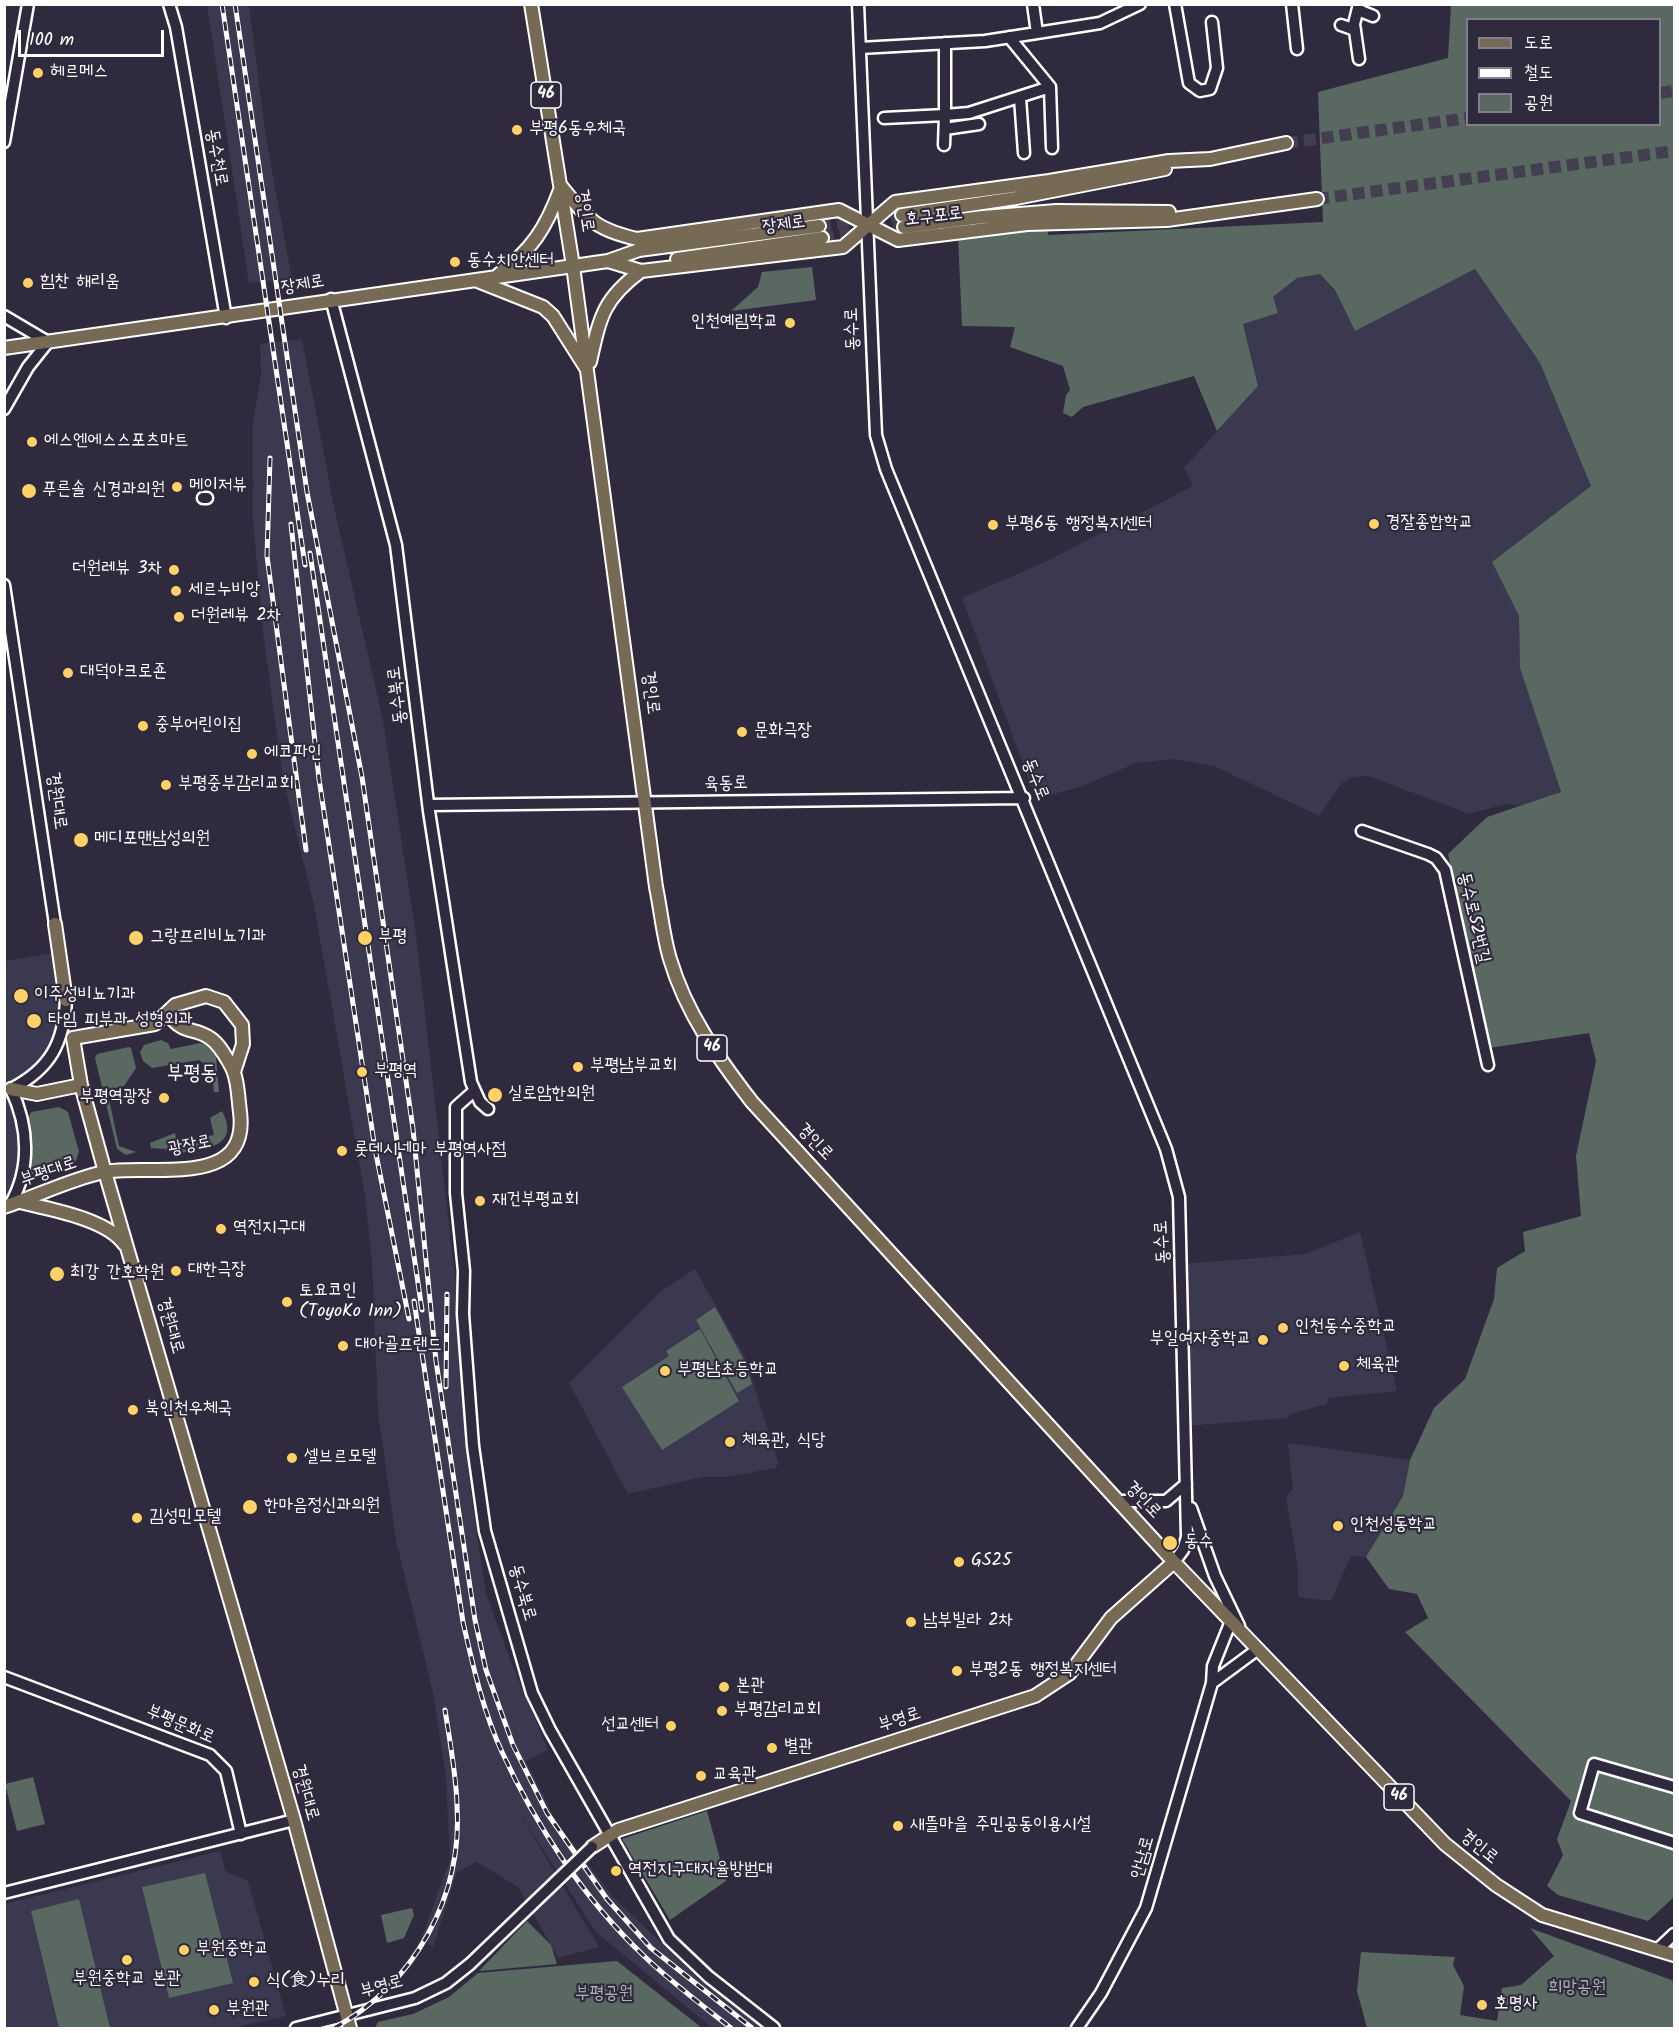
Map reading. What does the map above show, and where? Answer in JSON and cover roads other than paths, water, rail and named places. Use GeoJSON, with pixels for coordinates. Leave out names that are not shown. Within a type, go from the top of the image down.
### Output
{"type":"FeatureCollection","features":[{"type":"Feature","properties":{"kind":"main road","name":"경인로"},"geometry":{"type":"LineString","coordinates":[[531,4],[573,266],[656,887],[670,959],[693,1016],[723,1065],[756,1106],[1174,1562],[1445,1844],[1496,1885],[1542,1915],[1674,1955]]}},
{"type":"Feature","properties":{"kind":"main road","name":"호구포로"},"geometry":{"type":"LineString","coordinates":[[902,214],[1016,198],[1286,143]]}},
{"type":"Feature","properties":{"kind":"main road","name":"호구포로"},"geometry":{"type":"LineString","coordinates":[[1210,159],[1169,160],[1049,181],[895,202],[867,225],[898,240],[1027,224],[1167,220],[1317,200]]}},
{"type":"Feature","properties":{"kind":"main road"},"geometry":{"type":"LineString","coordinates":[[561,186],[586,217],[608,232],[638,239],[839,210],[867,225],[843,247],[641,271],[608,261]]}},
{"type":"Feature","properties":{"kind":"main road"},"geometry":{"type":"LineString","coordinates":[[497,276],[520,258],[537,237],[549,219],[561,186]]}},
{"type":"Feature","properties":{"kind":"main road","name":"호구포로"},"geometry":{"type":"LineString","coordinates":[[904,227],[1056,211],[1218,212]]}},
{"type":"Feature","properties":{"kind":"main road","name":"장제로"},"geometry":{"type":"LineString","coordinates":[[4,348],[226,318],[331,299],[608,261],[639,264],[821,232]]}},
{"type":"Feature","properties":{"kind":"main road"},"geometry":{"type":"LineString","coordinates":[[608,261],[638,239]]}},
{"type":"Feature","properties":{"kind":"main road"},"geometry":{"type":"LineString","coordinates":[[588,372],[599,323],[616,289],[641,271]]}},
{"type":"Feature","properties":{"kind":"main road"},"geometry":{"type":"LineString","coordinates":[[474,279],[543,308],[553,316],[588,372]]}},
{"type":"Feature","properties":{"kind":"main road","name":"경원대로"},"geometry":{"type":"LineString","coordinates":[[55,924],[66,1000]]}},
{"type":"Feature","properties":{"kind":"main road","name":"광장로"},"geometry":{"type":"LineString","coordinates":[[73,1038],[149,1026],[162,1020],[175,1005],[206,996],[224,1002],[242,1025],[243,1036],[234,1072]]}},
{"type":"Feature","properties":{"kind":"main road","name":"광장로"},"geometry":{"type":"LineString","coordinates":[[105,1172],[148,1172],[211,1164],[231,1154],[238,1143],[242,1130],[234,1072],[221,1049],[210,1038],[181,1028],[168,1014]]}},
{"type":"Feature","properties":{"kind":"main road","name":"경원대로"},"geometry":{"type":"LineString","coordinates":[[73,1038],[81,1085],[105,1172],[294,1820],[350,2028]]}},
{"type":"Feature","properties":{"kind":"main road"},"geometry":{"type":"LineString","coordinates":[[8,1087],[38,1094],[81,1085]]}},
{"type":"Feature","properties":{"kind":"main road","name":"부평대로"},"geometry":{"type":"LineString","coordinates":[[11,1205],[105,1172]]}},
{"type":"Feature","properties":{"kind":"main road"},"geometry":{"type":"LineString","coordinates":[[11,1205],[101,1225],[116,1234],[128,1249]]}},
{"type":"Feature","properties":{"kind":"main road","name":"부영로"},"geometry":{"type":"LineString","coordinates":[[592,1846],[609,1835],[1035,1696],[1070,1674],[1111,1618],[1174,1562]]}},
{"type":"Feature","properties":{"kind":"street"},"geometry":{"type":"LineString","coordinates":[[4,142],[28,4]]}},
{"type":"Feature","properties":{"kind":"street","name":"동수천로"},"geometry":{"type":"LineString","coordinates":[[169,4],[176,27],[226,318]]}},
{"type":"Feature","properties":{"kind":"street","name":"동수로"},"geometry":{"type":"LineString","coordinates":[[858,4],[876,435],[886,469],[1024,798],[1166,1149],[1179,1197],[1187,1537],[1183,1550],[1174,1562]]}},
{"type":"Feature","properties":{"kind":"street"},"geometry":{"type":"LineString","coordinates":[[1033,4],[1037,33]]}},
{"type":"Feature","properties":{"kind":"street"},"geometry":{"type":"LineString","coordinates":[[860,48],[945,43],[1037,33],[1100,23],[1140,4]]}},
{"type":"Feature","properties":{"kind":"street"},"geometry":{"type":"LineString","coordinates":[[1175,4],[1189,83],[1200,91],[1210,89],[1217,68],[1212,22]]}},
{"type":"Feature","properties":{"kind":"street"},"geometry":{"type":"LineString","coordinates":[[1292,4],[1297,49]]}},
{"type":"Feature","properties":{"kind":"street"},"geometry":{"type":"LineString","coordinates":[[1359,59],[1355,30],[1358,7],[1373,16]]}},
{"type":"Feature","properties":{"kind":"street"},"geometry":{"type":"LineString","coordinates":[[1341,25],[1355,30]]}},
{"type":"Feature","properties":{"kind":"street"},"geometry":{"type":"LineString","coordinates":[[1009,37],[1050,87],[1052,148]]}},
{"type":"Feature","properties":{"kind":"street"},"geometry":{"type":"LineString","coordinates":[[944,145],[945,43]]}},
{"type":"Feature","properties":{"kind":"street"},"geometry":{"type":"LineString","coordinates":[[884,118],[969,113],[1050,87]]}},
{"type":"Feature","properties":{"kind":"street"},"geometry":{"type":"LineString","coordinates":[[1020,98],[1024,153]]}},
{"type":"Feature","properties":{"kind":"street"},"geometry":{"type":"LineString","coordinates":[[945,129],[979,124]]}},
{"type":"Feature","properties":{"kind":"street","name":"동수북로"},"geometry":{"type":"LineString","coordinates":[[331,299],[396,545],[429,805],[474,1091],[488,1109]]}},
{"type":"Feature","properties":{"kind":"street"},"geometry":{"type":"LineString","coordinates":[[4,316],[48,342],[28,367],[4,409]]}},
{"type":"Feature","properties":{"kind":"street","name":"경원대로"},"geometry":{"type":"LineString","coordinates":[[4,585],[55,924]]}},
{"type":"Feature","properties":{"kind":"street","name":"육동로"},"geometry":{"type":"LineString","coordinates":[[429,805],[1024,798]]}},
{"type":"Feature","properties":{"kind":"street","name":"동수로52번길"},"geometry":{"type":"LineString","coordinates":[[1362,831],[1428,854],[1436,858],[1445,870],[1488,1065]]}},
{"type":"Feature","properties":{"kind":"street"},"geometry":{"type":"LineString","coordinates":[[11,1205],[20,1190],[24,1172],[22,1116],[8,1087],[32,1076],[54,1052],[65,1022],[66,1000]]}},
{"type":"Feature","properties":{"kind":"street","name":"경원대로"},"geometry":{"type":"LineString","coordinates":[[66,1000],[73,1038]]}},
{"type":"Feature","properties":{"kind":"street","name":"동수북로"},"geometry":{"type":"LineString","coordinates":[[474,1091],[456,1107],[456,1193],[464,1271],[463,1314],[473,1446],[485,1531],[532,1693],[550,1730],[669,1939],[709,1977],[774,2028]]}},
{"type":"Feature","properties":{"kind":"street"},"geometry":{"type":"LineString","coordinates":[[1119,1501],[1166,1501],[1186,1489],[1215,1576],[1242,1632]]}},
{"type":"Feature","properties":{"kind":"street","name":"안남로"},"geometry":{"type":"LineString","coordinates":[[1077,2028],[1101,1993],[1146,1908],[1212,1683],[1213,1666],[1231,1621]]}},
{"type":"Feature","properties":{"kind":"street"},"geometry":{"type":"LineString","coordinates":[[1212,1683],[1258,1649]]}},
{"type":"Feature","properties":{"kind":"street","name":"부평문화로"},"geometry":{"type":"LineString","coordinates":[[4,1677],[210,1755],[226,1771],[241,1834]]}},
{"type":"Feature","properties":{"kind":"street"},"geometry":{"type":"LineString","coordinates":[[1674,1787],[1594,1764],[1580,1813],[1674,1843]]}},
{"type":"Feature","properties":{"kind":"street"},"geometry":{"type":"LineString","coordinates":[[4,1893],[294,1820]]}},
{"type":"Feature","properties":{"kind":"street","name":"부영로"},"geometry":{"type":"LineString","coordinates":[[296,2028],[415,1998],[446,1983],[470,1964],[592,1846]]}},
{"type":"Feature","properties":{"kind":"street"},"geometry":{"type":"LineString","coordinates":[[1657,1950],[1674,1934]]}},
{"type":"Feature","properties":{"kind":"tunnel"},"geometry":{"type":"LineString","coordinates":[[1661,93],[1674,91]]}},
{"type":"Feature","properties":{"kind":"tunnel"},"geometry":{"type":"LineString","coordinates":[[1286,143],[1466,118]]}},
{"type":"Feature","properties":{"kind":"tunnel"},"geometry":{"type":"LineString","coordinates":[[1317,199],[1674,151]]}},
{"type":"Feature","properties":{"kind":"tunnel"},"geometry":{"type":"LineString","coordinates":[[819,226],[902,215]]}},
{"type":"Feature","properties":{"kind":"tunnel"},"geometry":{"type":"LineString","coordinates":[[822,238],[904,227]]}},
{"type":"Feature","properties":{"kind":"railway"},"geometry":{"type":"LineString","coordinates":[[222,4],[305,565]]}},
{"type":"Feature","properties":{"kind":"railway"},"geometry":{"type":"LineString","coordinates":[[235,4],[307,492],[362,777],[413,1129],[436,1361],[475,1620],[486,1670],[513,1745],[547,1813],[607,1899],[651,1948],[752,2028]]}},
{"type":"Feature","properties":{"kind":"railway"},"geometry":{"type":"LineString","coordinates":[[270,458],[267,556],[306,850]]}},
{"type":"Feature","properties":{"kind":"railway"},"geometry":{"type":"LineString","coordinates":[[291,524],[319,779],[375,1149],[409,1319]]}},
{"type":"Feature","properties":{"kind":"railway"},"geometry":{"type":"LineString","coordinates":[[310,553],[422,1310]]}},
{"type":"Feature","properties":{"kind":"railway"},"geometry":{"type":"LineString","coordinates":[[446,1387],[447,1294]]}},
{"type":"Feature","properties":{"kind":"railway"},"geometry":{"type":"LineString","coordinates":[[414,1301],[463,1622],[475,1672],[495,1736],[515,1780],[546,1834],[602,1911],[654,1966],[731,2028]]}},
{"type":"Feature","properties":{"kind":"railway"},"geometry":{"type":"LineString","coordinates":[[334,2028],[362,2010],[388,1988],[410,1962],[428,1934],[442,1904],[452,1872],[457,1839],[455,1781],[445,1710]]}},
{"type":"Feature","properties":{"kind":"place","name":"헤르메스"},"geometry":{"type":"Point","coordinates":[38,73]}},
{"type":"Feature","properties":{"kind":"place","name":"부평6동우체국"},"geometry":{"type":"Point","coordinates":[517,130]}},
{"type":"Feature","properties":{"kind":"place","name":"동수치안센터"},"geometry":{"type":"Point","coordinates":[455,262]}},
{"type":"Feature","properties":{"kind":"place","name":"힘찬 해리움"},"geometry":{"type":"Point","coordinates":[28,283]}},
{"type":"Feature","properties":{"kind":"place","name":"인천예림학교"},"geometry":{"type":"Point","coordinates":[790,323]}},
{"type":"Feature","properties":{"kind":"place","name":"에스엔에스스포츠마트"},"geometry":{"type":"Point","coordinates":[32,442]}},
{"type":"Feature","properties":{"kind":"place","name":"메이저뷰"},"geometry":{"type":"Point","coordinates":[177,487]}},
{"type":"Feature","properties":{"kind":"place","name":"푸른솔 신경과의원"},"geometry":{"type":"Point","coordinates":[29,491]}},
{"type":"Feature","properties":{"kind":"place","name":"경잘종합학교"},"geometry":{"type":"Point","coordinates":[1374,524]}},
{"type":"Feature","properties":{"kind":"place","name":"부평6동 행정복지센터"},"geometry":{"type":"Point","coordinates":[993,525]}},
{"type":"Feature","properties":{"kind":"place","name":"더원레뷰 3차"},"geometry":{"type":"Point","coordinates":[174,570]}},
{"type":"Feature","properties":{"kind":"place","name":"세르누비앙"},"geometry":{"type":"Point","coordinates":[176,591]}},
{"type":"Feature","properties":{"kind":"place","name":"더원레뷰 2차"},"geometry":{"type":"Point","coordinates":[179,617]}},
{"type":"Feature","properties":{"kind":"place","name":"대덕아크로죤"},"geometry":{"type":"Point","coordinates":[68,673]}},
{"type":"Feature","properties":{"kind":"place","name":"중부어린이집"},"geometry":{"type":"Point","coordinates":[143,726]}},
{"type":"Feature","properties":{"kind":"place","name":"문화극장"},"geometry":{"type":"Point","coordinates":[742,732]}},
{"type":"Feature","properties":{"kind":"place","name":"에코파인"},"geometry":{"type":"Point","coordinates":[252,754]}},
{"type":"Feature","properties":{"kind":"place","name":"부평중부감리교회"},"geometry":{"type":"Point","coordinates":[166,785]}},
{"type":"Feature","properties":{"kind":"place","name":"메디포맨남성의원"},"geometry":{"type":"Point","coordinates":[81,840]}},
{"type":"Feature","properties":{"kind":"place","name":"그랑프리비뇨기과"},"geometry":{"type":"Point","coordinates":[136,938]}},
{"type":"Feature","properties":{"kind":"place","name":"부평"},"geometry":{"type":"Point","coordinates":[365,938]}},
{"type":"Feature","properties":{"kind":"place","name":"이주성비뇨기과"},"geometry":{"type":"Point","coordinates":[21,996]}},
{"type":"Feature","properties":{"kind":"place","name":"타임 피부과 성형외과"},"geometry":{"type":"Point","coordinates":[34,1021]}},
{"type":"Feature","properties":{"kind":"place","name":"부평남부교회"},"geometry":{"type":"Point","coordinates":[578,1067]}},
{"type":"Feature","properties":{"kind":"place","name":"부평역"},"geometry":{"type":"Point","coordinates":[362,1072]}},
{"type":"Feature","properties":{"kind":"place","name":"실로암한의원"},"geometry":{"type":"Point","coordinates":[495,1095]}},
{"type":"Feature","properties":{"kind":"place","name":"부평역광장"},"geometry":{"type":"Point","coordinates":[164,1098]}},
{"type":"Feature","properties":{"kind":"place","name":"롯데시네마 부평역사점"},"geometry":{"type":"Point","coordinates":[342,1151]}},
{"type":"Feature","properties":{"kind":"place","name":"재건부평교회"},"geometry":{"type":"Point","coordinates":[480,1201]}},
{"type":"Feature","properties":{"kind":"place","name":"역전지구대"},"geometry":{"type":"Point","coordinates":[221,1229]}},
{"type":"Feature","properties":{"kind":"place","name":"대한극장"},"geometry":{"type":"Point","coordinates":[176,1271]}},
{"type":"Feature","properties":{"kind":"place","name":"최강 간호학원"},"geometry":{"type":"Point","coordinates":[57,1274]}},
{"type":"Feature","properties":{"kind":"place","name":"토요코인 (ToyoKo Inn)"},"geometry":{"type":"Point","coordinates":[287,1302]}},
{"type":"Feature","properties":{"kind":"place","name":"인천동수중학교"},"geometry":{"type":"Point","coordinates":[1283,1328]}},
{"type":"Feature","properties":{"kind":"place","name":"부일여자중학교"},"geometry":{"type":"Point","coordinates":[1263,1340]}},
{"type":"Feature","properties":{"kind":"place","name":"대아골프랜드"},"geometry":{"type":"Point","coordinates":[343,1346]}},
{"type":"Feature","properties":{"kind":"place","name":"체육관"},"geometry":{"type":"Point","coordinates":[1344,1366]}},
{"type":"Feature","properties":{"kind":"place","name":"부평남초등학교"},"geometry":{"type":"Point","coordinates":[665,1371]}},
{"type":"Feature","properties":{"kind":"place","name":"북인천우체국"},"geometry":{"type":"Point","coordinates":[133,1410]}},
{"type":"Feature","properties":{"kind":"place","name":"체육관, 식당"},"geometry":{"type":"Point","coordinates":[730,1442]}},
{"type":"Feature","properties":{"kind":"place","name":"셀브르모텔"},"geometry":{"type":"Point","coordinates":[292,1458]}},
{"type":"Feature","properties":{"kind":"place","name":"한마음정신과의원"},"geometry":{"type":"Point","coordinates":[250,1507]}},
{"type":"Feature","properties":{"kind":"place","name":"김성민모텔"},"geometry":{"type":"Point","coordinates":[137,1518]}},
{"type":"Feature","properties":{"kind":"place","name":"인천성동학교"},"geometry":{"type":"Point","coordinates":[1338,1526]}},
{"type":"Feature","properties":{"kind":"place","name":"동수"},"geometry":{"type":"Point","coordinates":[1170,1543]}},
{"type":"Feature","properties":{"kind":"place","name":"GS25"},"geometry":{"type":"Point","coordinates":[959,1562]}},
{"type":"Feature","properties":{"kind":"place","name":"남부빌라 2차"},"geometry":{"type":"Point","coordinates":[911,1622]}},
{"type":"Feature","properties":{"kind":"place","name":"부평2동 행정복지센터"},"geometry":{"type":"Point","coordinates":[957,1671]}},
{"type":"Feature","properties":{"kind":"place","name":"본관"},"geometry":{"type":"Point","coordinates":[724,1687]}},
{"type":"Feature","properties":{"kind":"place","name":"부평감리교회"},"geometry":{"type":"Point","coordinates":[722,1711]}},
{"type":"Feature","properties":{"kind":"place","name":"선교센터"},"geometry":{"type":"Point","coordinates":[671,1726]}},
{"type":"Feature","properties":{"kind":"place","name":"별관"},"geometry":{"type":"Point","coordinates":[772,1748]}},
{"type":"Feature","properties":{"kind":"place","name":"교육관"},"geometry":{"type":"Point","coordinates":[701,1776]}},
{"type":"Feature","properties":{"kind":"place","name":"새뜰마을 주민공동이용시설"},"geometry":{"type":"Point","coordinates":[898,1826]}},
{"type":"Feature","properties":{"kind":"place","name":"역전지구대자율방범대"},"geometry":{"type":"Point","coordinates":[616,1871]}},
{"type":"Feature","properties":{"kind":"place","name":"부원중학교"},"geometry":{"type":"Point","coordinates":[184,1950]}},
{"type":"Feature","properties":{"kind":"place","name":"부원중학교 본관"},"geometry":{"type":"Point","coordinates":[127,1960]}},
{"type":"Feature","properties":{"kind":"place","name":"식(食)누리"},"geometry":{"type":"Point","coordinates":[254,1982]}},
{"type":"Feature","properties":{"kind":"place","name":"호명사"},"geometry":{"type":"Point","coordinates":[1482,2005]}},
{"type":"Feature","properties":{"kind":"place","name":"부원관"},"geometry":{"type":"Point","coordinates":[214,2010]}},
{"type":"Feature","properties":{"kind":"district","name":"부평동"},"geometry":{"type":"Point","coordinates":[192,1075]}},
{"type":"Feature","properties":{"kind":"park label","name":"희망공원"},"geometry":{"type":"Point","coordinates":[1577,1989]}},
{"type":"Feature","properties":{"kind":"park label","name":"부평공원"},"geometry":{"type":"Point","coordinates":[604,1995]}}]}
